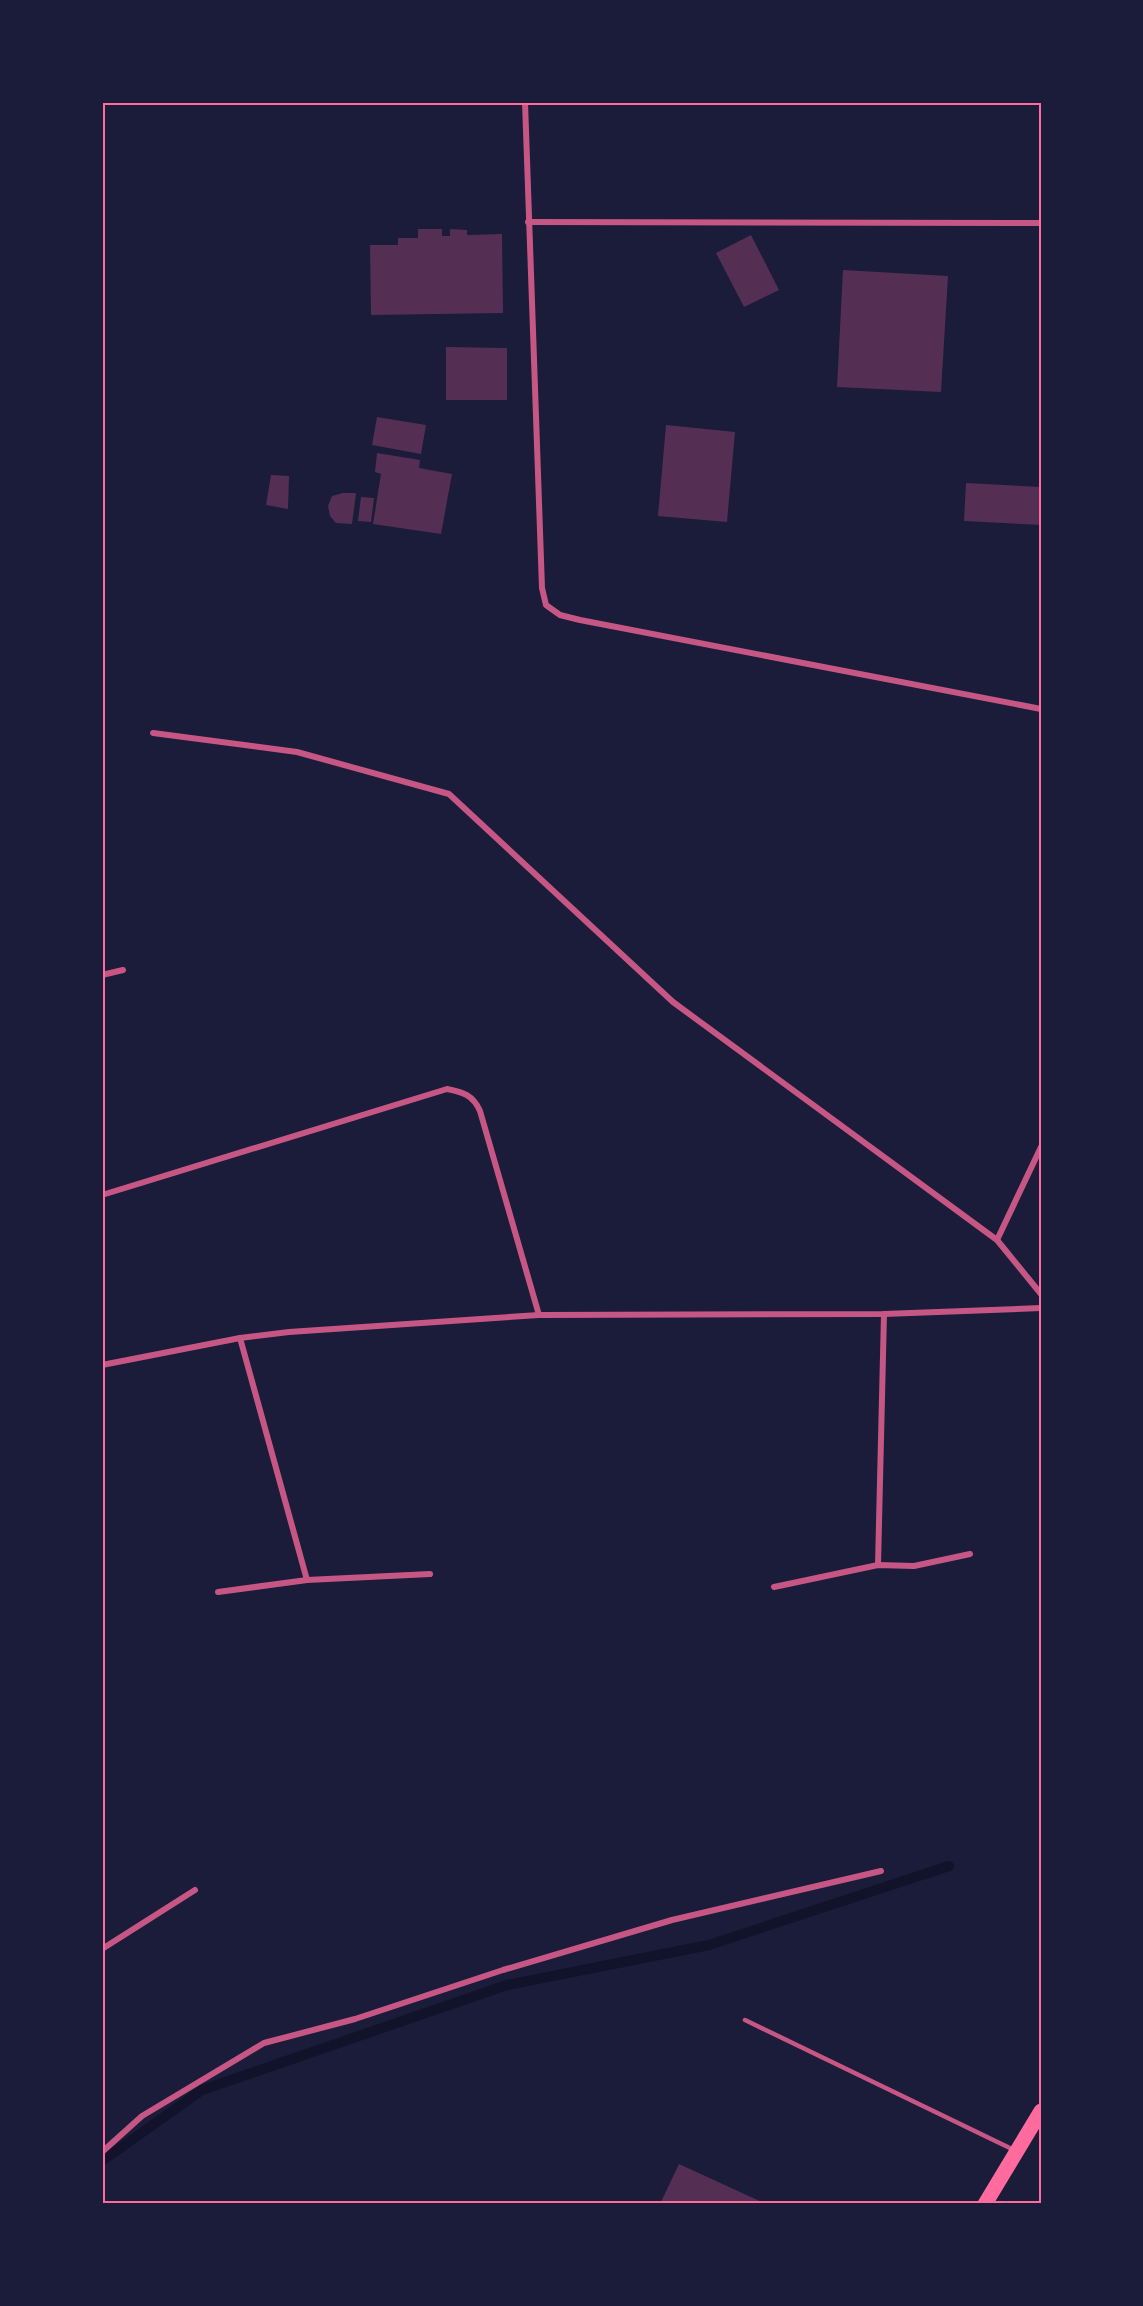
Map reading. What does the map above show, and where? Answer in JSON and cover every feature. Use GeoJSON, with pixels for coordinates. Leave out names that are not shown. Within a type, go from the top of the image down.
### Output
{"type":"FeatureCollection","features":[{"type":"Feature","properties":{"kind":"main road"},"geometry":{"type":"LineString","coordinates":[[989,2202],[1016,2151],[1041,2111]]}},
{"type":"Feature","properties":{"kind":"street"},"geometry":{"type":"LineString","coordinates":[[525,102],[542,588],[546,605],[560,615],[580,620],[1041,709]]}},
{"type":"Feature","properties":{"kind":"street"},"geometry":{"type":"LineString","coordinates":[[528,222],[1041,223]]}},
{"type":"Feature","properties":{"kind":"street"},"geometry":{"type":"LineString","coordinates":[[153,733],[297,752],[449,794],[673,1002],[997,1240],[1041,1294]]}},
{"type":"Feature","properties":{"kind":"street"},"geometry":{"type":"LineString","coordinates":[[102,975],[123,970]]}},
{"type":"Feature","properties":{"kind":"street"},"geometry":{"type":"LineString","coordinates":[[102,1195],[447,1089],[463,1092],[475,1099],[480,1111],[539,1315]]}},
{"type":"Feature","properties":{"kind":"street"},"geometry":{"type":"LineString","coordinates":[[997,1240],[1041,1147]]}},
{"type":"Feature","properties":{"kind":"street"},"geometry":{"type":"LineString","coordinates":[[102,1365],[240,1338],[289,1332],[539,1315],[884,1314],[1041,1308]]}},
{"type":"Feature","properties":{"kind":"street"},"geometry":{"type":"LineString","coordinates":[[878,1565],[884,1314]]}},
{"type":"Feature","properties":{"kind":"street"},"geometry":{"type":"LineString","coordinates":[[240,1338],[307,1580]]}},
{"type":"Feature","properties":{"kind":"street"},"geometry":{"type":"LineString","coordinates":[[774,1587],[878,1565],[914,1566],[970,1554]]}},
{"type":"Feature","properties":{"kind":"street"},"geometry":{"type":"LineString","coordinates":[[218,1592],[307,1580],[430,1574]]}},
{"type":"Feature","properties":{"kind":"street"},"geometry":{"type":"LineString","coordinates":[[102,2152],[142,2116],[264,2043],[355,2019],[503,1970],[672,1920],[881,1871]]}},
{"type":"Feature","properties":{"kind":"street"},"geometry":{"type":"LineString","coordinates":[[102,1949],[195,1890]]}},
{"type":"Feature","properties":{"kind":"lane"},"geometry":{"type":"LineString","coordinates":[[745,2020],[1016,2151]]}},
{"type":"Feature","properties":{"kind":"building"},"geometry":{"type":"Polygon","coordinates":[[[418,229],[442,229],[442,236],[450,236],[450,229],[467,230],[467,235],[502,234],[503,313],[371,315],[370,245],[398,245],[398,238],[418,238],[418,229]]]}},
{"type":"Feature","properties":{"kind":"building"},"geometry":{"type":"Polygon","coordinates":[[[751,235],[779,290],[744,307],[716,253],[751,235]]]}},
{"type":"Feature","properties":{"kind":"building"},"geometry":{"type":"Polygon","coordinates":[[[843,270],[948,276],[941,392],[837,387],[843,270]]]}},
{"type":"Feature","properties":{"kind":"building"},"geometry":{"type":"Polygon","coordinates":[[[446,347],[507,348],[507,400],[446,400],[446,347]]]}},
{"type":"Feature","properties":{"kind":"building"},"geometry":{"type":"Polygon","coordinates":[[[377,417],[426,425],[421,454],[372,445],[377,417]]]}},
{"type":"Feature","properties":{"kind":"building"},"geometry":{"type":"Polygon","coordinates":[[[666,425],[735,432],[727,522],[658,516],[666,425]]]}},
{"type":"Feature","properties":{"kind":"building"},"geometry":{"type":"Polygon","coordinates":[[[377,453],[420,460],[419,468],[452,474],[441,534],[373,524],[381,474],[375,472],[377,453]]]}},
{"type":"Feature","properties":{"kind":"building"},"geometry":{"type":"Polygon","coordinates":[[[271,475],[289,476],[288,509],[266,505],[271,475]]]}},
{"type":"Feature","properties":{"kind":"building"},"geometry":{"type":"Polygon","coordinates":[[[966,483],[1041,487],[1041,525],[964,521],[966,483]]]}},
{"type":"Feature","properties":{"kind":"building"},"geometry":{"type":"Polygon","coordinates":[[[356,493],[352,524],[336,523],[330,516],[328,506],[332,496],[356,493]]]}},
{"type":"Feature","properties":{"kind":"building"},"geometry":{"type":"Polygon","coordinates":[[[361,497],[374,498],[371,522],[358,521],[361,497]]]}},
{"type":"Feature","properties":{"kind":"building"},"geometry":{"type":"Polygon","coordinates":[[[679,2164],[766,2204],[660,2204],[679,2164]]]}},
{"type":"Feature","properties":{"kind":"waterway"},"geometry":{"type":"LineString","coordinates":[[102,2161],[202,2090],[507,1985],[709,1945],[949,1866]]}}]}
